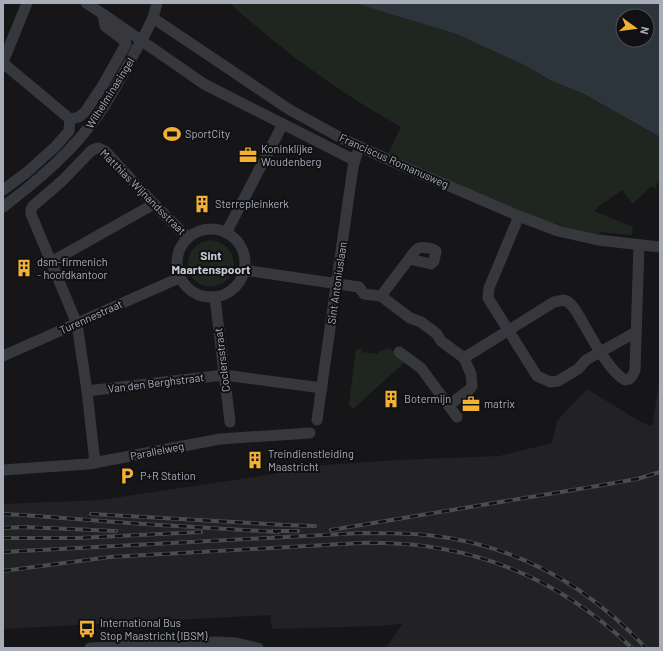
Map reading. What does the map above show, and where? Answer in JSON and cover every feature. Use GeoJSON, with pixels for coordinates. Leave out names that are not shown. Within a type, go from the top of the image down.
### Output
{"type":"FeatureCollection","features":[{"type":"Feature","properties":{"kind":"street"},"geometry":{"type":"LineString","coordinates":[[27,3],[3,62],[70,118]]}},
{"type":"Feature","properties":{"kind":"street","name":"Franciscus Romanusweg"},"geometry":{"type":"LineString","coordinates":[[86,3],[204,84],[354,160]]}},
{"type":"Feature","properties":{"kind":"street","name":"Wilhelminasingel"},"geometry":{"type":"LineString","coordinates":[[3,207],[35,183],[74,145],[103,107],[138,48],[153,18],[157,3]]}},
{"type":"Feature","properties":{"kind":"street","name":"Wilhelminasingel"},"geometry":{"type":"LineString","coordinates":[[3,190],[26,173],[55,147],[69,131],[70,118],[79,117],[85,112],[103,86],[126,44],[125,40],[105,26],[103,14]]}},
{"type":"Feature","properties":{"kind":"street","name":"Franciscus Romanusweg"},"geometry":{"type":"LineString","coordinates":[[153,18],[276,101],[320,127],[361,147],[519,216],[558,231],[579,236],[660,247]]}},
{"type":"Feature","properties":{"kind":"street"},"geometry":{"type":"LineString","coordinates":[[226,233],[283,124]]}},
{"type":"Feature","properties":{"kind":"street","name":"Sint Antoniuslaan"},"geometry":{"type":"LineString","coordinates":[[317,420],[354,160],[361,147]]}},
{"type":"Feature","properties":{"kind":"street","name":"Matthias Wijnandsstraat"},"geometry":{"type":"LineString","coordinates":[[51,262],[31,214],[31,209],[63,180],[92,150],[98,148],[105,151],[188,238]]}},
{"type":"Feature","properties":{"kind":"street"},"geometry":{"type":"LineString","coordinates":[[95,463],[87,391],[77,324],[51,262],[154,204]]}},
{"type":"Feature","properties":{"kind":"street"},"geometry":{"type":"LineString","coordinates":[[519,216],[488,293],[488,298],[523,356],[537,376],[550,382],[558,381],[578,369],[586,360],[636,332]]}},
{"type":"Feature","properties":{"kind":"street"},"geometry":{"type":"LineString","coordinates":[[215,229],[226,233],[234,238],[242,248],[245,261],[241,279],[236,287],[228,293],[215,298],[194,294],[185,287],[179,278],[176,268],[177,256],[181,246],[192,234],[203,230],[215,229]]}},
{"type":"Feature","properties":{"kind":"street"},"geometry":{"type":"LineString","coordinates":[[464,358],[554,302],[564,300],[572,306],[600,352],[619,376],[625,380],[630,378],[635,370],[639,245]]}},
{"type":"Feature","properties":{"kind":"street"},"geometry":{"type":"LineString","coordinates":[[381,296],[410,258]]}},
{"type":"Feature","properties":{"kind":"street"},"geometry":{"type":"LineString","coordinates":[[244,270],[336,285],[358,287],[364,294],[381,296],[410,318],[420,322],[437,334],[441,341],[464,358],[471,374],[472,386],[449,405]]}},
{"type":"Feature","properties":{"kind":"street","name":"Turennestraat"},"geometry":{"type":"LineString","coordinates":[[3,356],[179,278]]}},
{"type":"Feature","properties":{"kind":"street","name":"Coclersstraat"},"geometry":{"type":"LineString","coordinates":[[215,298],[230,422]]}},
{"type":"Feature","properties":{"kind":"street"},"geometry":{"type":"LineString","coordinates":[[399,352],[421,368],[457,417]]}},
{"type":"Feature","properties":{"kind":"street","name":"Van den Berghstraat"},"geometry":{"type":"LineString","coordinates":[[87,391],[224,375],[322,388]]}},
{"type":"Feature","properties":{"kind":"street","name":"Parallelweg"},"geometry":{"type":"LineString","coordinates":[[3,470],[95,463],[220,439],[310,433]]}},
{"type":"Feature","properties":{"kind":"street"},"geometry":{"type":"LineString","coordinates":[[90,648],[192,646],[227,642],[258,648]]}},
{"type":"Feature","properties":{"kind":"shaded area"},"geometry":{"type":"Polygon","coordinates":[[[229,3],[355,3],[456,34],[522,64],[552,81],[584,94],[660,137],[660,178],[655,189],[652,186],[632,204],[622,190],[594,211],[633,227],[632,235],[600,232],[598,235],[582,232],[552,223],[507,206],[388,153],[401,127],[341,91],[306,66],[229,3]]]}},
{"type":"Feature","properties":{"kind":"shaded area"},"geometry":{"type":"Polygon","coordinates":[[[355,3],[660,3],[660,137],[584,94],[552,81],[522,64],[456,34],[355,3]]]}},
{"type":"Feature","properties":{"kind":"shaded area"},"geometry":{"type":"Polygon","coordinates":[[[209,240],[219,242],[227,247],[234,262],[230,277],[223,283],[214,286],[204,286],[196,282],[188,267],[192,250],[199,244],[209,240]]]}},
{"type":"Feature","properties":{"kind":"shaded area"},"geometry":{"type":"Polygon","coordinates":[[[389,348],[405,362],[353,409],[349,405],[356,349],[362,349],[362,352],[378,354],[378,352],[389,348]]]}},
{"type":"Feature","properties":{"kind":"shaded area"},"geometry":{"type":"Polygon","coordinates":[[[660,378],[660,648],[386,648],[403,624],[272,629],[270,615],[3,629],[3,504],[100,500],[274,474],[310,466],[397,460],[499,456],[552,443],[557,421],[587,389],[641,422],[652,426],[660,378]]]}},
{"type":"Feature","properties":{"kind":"railway"},"geometry":{"type":"LineString","coordinates":[[331,530],[637,479],[660,472]]}},
{"type":"Feature","properties":{"kind":"railway"},"geometry":{"type":"LineString","coordinates":[[3,514],[278,532]]}},
{"type":"Feature","properties":{"kind":"railway"},"geometry":{"type":"LineString","coordinates":[[91,514],[315,526]]}},
{"type":"Feature","properties":{"kind":"railway"},"geometry":{"type":"LineString","coordinates":[[3,528],[24,527],[116,531]]}},
{"type":"Feature","properties":{"kind":"railway"},"geometry":{"type":"LineString","coordinates":[[273,531],[298,531]]}},
{"type":"Feature","properties":{"kind":"railway"},"geometry":{"type":"LineString","coordinates":[[3,538],[78,538],[201,532]]}},
{"type":"Feature","properties":{"kind":"railway"},"geometry":{"type":"LineString","coordinates":[[3,552],[360,533],[401,533],[427,535],[490,547],[547,571],[574,586],[599,605],[623,625],[646,648]]}},
{"type":"Feature","properties":{"kind":"railway"},"geometry":{"type":"LineString","coordinates":[[3,571],[110,557],[360,543],[399,544],[437,548],[473,556],[507,567],[540,582],[572,600],[603,622],[632,648]]}},
{"type":"Feature","properties":{"kind":"place","name":"SportCity"},"geometry":{"type":"Point","coordinates":[172,134]}},
{"type":"Feature","properties":{"kind":"place","name":"Koninklijke Woudenberg"},"geometry":{"type":"Point","coordinates":[248,155]}},
{"type":"Feature","properties":{"kind":"place","name":"Sterrepleinkerk"},"geometry":{"type":"Point","coordinates":[202,204]}},
{"type":"Feature","properties":{"kind":"place","name":"dsm-firmenich - hoofdkantoor"},"geometry":{"type":"Point","coordinates":[24,268]}},
{"type":"Feature","properties":{"kind":"place","name":"Botermijn"},"geometry":{"type":"Point","coordinates":[391,399]}},
{"type":"Feature","properties":{"kind":"place","name":"matrix"},"geometry":{"type":"Point","coordinates":[471,404]}},
{"type":"Feature","properties":{"kind":"place","name":"Treindienstleiding Maastricht"},"geometry":{"type":"Point","coordinates":[255,460]}},
{"type":"Feature","properties":{"kind":"place","name":"P+R Station"},"geometry":{"type":"Point","coordinates":[127,476]}},
{"type":"Feature","properties":{"kind":"place","name":"International Bus Stop Maastricht (IBSM)"},"geometry":{"type":"Point","coordinates":[87,629]}},
{"type":"Feature","properties":{"kind":"district","name":"Sint Maartenspoort"},"geometry":{"type":"Point","coordinates":[211,263]}}]}
